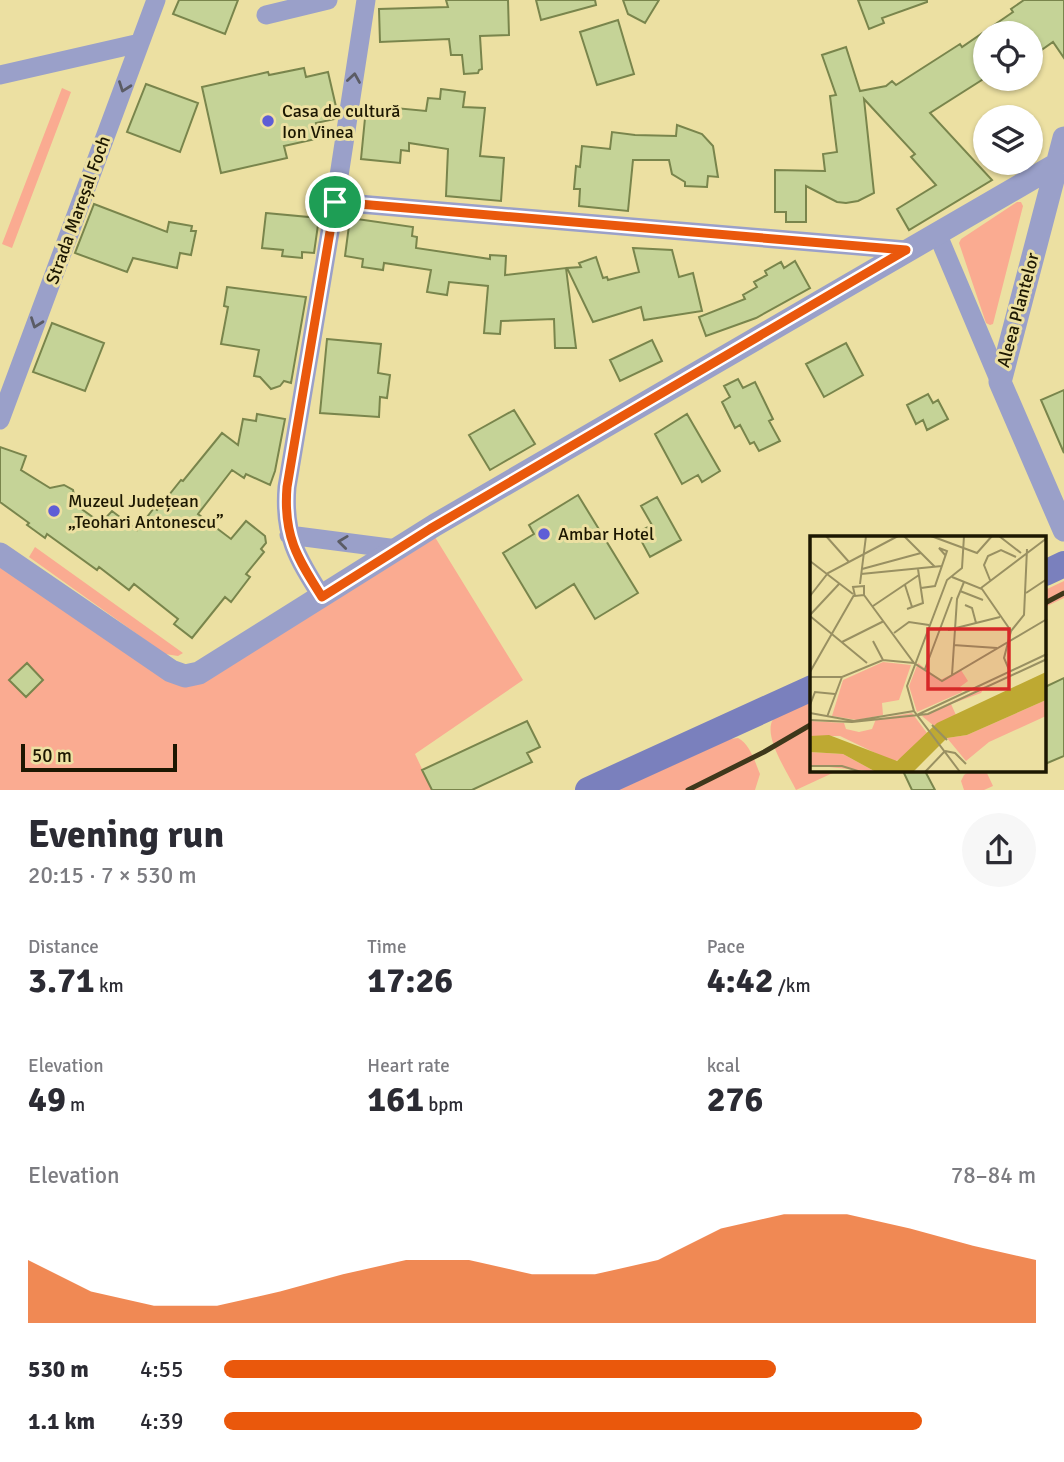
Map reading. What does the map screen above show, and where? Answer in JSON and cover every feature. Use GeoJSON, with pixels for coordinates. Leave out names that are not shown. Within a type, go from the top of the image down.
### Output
{"type":"FeatureCollection","features":[{"type":"Feature","properties":{"kind":"main road"},"geometry":{"type":"LineString","coordinates":[[1046,573],[1064,564]]}},
{"type":"Feature","properties":{"kind":"main road"},"geometry":{"type":"LineString","coordinates":[[588,790],[810,689]]}},
{"type":"Feature","properties":{"kind":"street","name":"Strada Mareșal Foch"},"geometry":{"type":"LineString","coordinates":[[0,420],[156,0]]}},
{"type":"Feature","properties":{"kind":"street"},"geometry":{"type":"LineString","coordinates":[[266,15],[328,0]]}},
{"type":"Feature","properties":{"kind":"street"},"geometry":{"type":"LineString","coordinates":[[322,597],[298,558],[289,535],[285,512],[366,0]]}},
{"type":"Feature","properties":{"kind":"street"},"geometry":{"type":"LineString","coordinates":[[0,75],[140,43]]}},
{"type":"Feature","properties":{"kind":"street","name":"Aleea Plantelor"},"geometry":{"type":"LineString","coordinates":[[1064,138],[1060,162],[1000,382],[1064,530]]}},
{"type":"Feature","properties":{"kind":"street"},"geometry":{"type":"LineString","coordinates":[[0,554],[171,671],[185,676],[199,673],[397,549],[1060,162]]}},
{"type":"Feature","properties":{"kind":"street"},"geometry":{"type":"LineString","coordinates":[[335,202],[906,250]]}},
{"type":"Feature","properties":{"kind":"street"},"geometry":{"type":"LineString","coordinates":[[936,233],[1000,382]]}},
{"type":"Feature","properties":{"kind":"street"},"geometry":{"type":"LineString","coordinates":[[289,535],[397,549]]}},
{"type":"Feature","properties":{"kind":"shaded area"},"geometry":{"type":"Polygon","coordinates":[[[62,88],[71,92],[12,248],[2,244],[62,88]]]}},
{"type":"Feature","properties":{"kind":"shaded area"},"geometry":{"type":"Polygon","coordinates":[[[1021,202],[1023,206],[993,324],[990,325],[986,323],[959,243],[961,239],[1021,202]]]}},
{"type":"Feature","properties":{"kind":"shaded area"},"geometry":{"type":"Polygon","coordinates":[[[430,529],[523,680],[415,754],[432,790],[0,790],[0,554],[185,676],[430,529]]]}},
{"type":"Feature","properties":{"kind":"shaded area"},"geometry":{"type":"Polygon","coordinates":[[[35,547],[183,653],[178,656],[165,654],[29,557],[35,547]]]}},
{"type":"Feature","properties":{"kind":"shaded area"},"geometry":{"type":"Polygon","coordinates":[[[1064,581],[1064,598],[1046,607],[1046,590],[1064,581]]]}},
{"type":"Feature","properties":{"kind":"shaded area"},"geometry":{"type":"Polygon","coordinates":[[[810,699],[810,772],[835,772],[796,790],[773,743],[771,725],[774,718],[810,699]]]}},
{"type":"Feature","properties":{"kind":"shaded area"},"geometry":{"type":"Polygon","coordinates":[[[738,738],[749,749],[760,774],[755,790],[618,790],[730,739],[738,738]]]}},
{"type":"Feature","properties":{"kind":"shaded area"},"geometry":{"type":"Polygon","coordinates":[[[968,772],[986,772],[993,786],[984,790],[964,790],[961,781],[968,772]]]}},
{"type":"Feature","properties":{"kind":"building"},"geometry":{"type":"Polygon","coordinates":[[[179,0],[238,0],[225,34],[173,14],[179,0]]]}},
{"type":"Feature","properties":{"kind":"building"},"geometry":{"type":"Polygon","coordinates":[[[446,0],[508,0],[509,35],[480,36],[482,69],[478,73],[464,74],[462,55],[451,55],[449,39],[380,42],[379,9],[448,7],[446,0]]]}},
{"type":"Feature","properties":{"kind":"building"},"geometry":{"type":"Polygon","coordinates":[[[536,0],[595,0],[596,5],[541,20],[536,0]]]}},
{"type":"Feature","properties":{"kind":"building"},"geometry":{"type":"Polygon","coordinates":[[[623,0],[659,0],[645,23],[628,14],[623,0]]]}},
{"type":"Feature","properties":{"kind":"building"},"geometry":{"type":"Polygon","coordinates":[[[858,0],[927,2],[882,18],[884,23],[869,29],[858,0]]]}},
{"type":"Feature","properties":{"kind":"building"},"geometry":{"type":"Polygon","coordinates":[[[1024,0],[1064,0],[1064,58],[1053,42],[1043,49],[1043,21],[1000,21],[1013,12],[1011,9],[1024,0]]]}},
{"type":"Feature","properties":{"kind":"building"},"geometry":{"type":"Polygon","coordinates":[[[618,20],[634,74],[597,85],[580,32],[618,20]]]}},
{"type":"Feature","properties":{"kind":"building"},"geometry":{"type":"Polygon","coordinates":[[[973,39],[973,86],[930,113],[973,159],[973,175],[987,175],[992,180],[909,230],[897,209],[936,185],[911,157],[915,154],[864,99],[874,193],[858,201],[846,203],[837,202],[806,186],[806,222],[786,222],[786,212],[775,212],[775,170],[825,171],[823,154],[837,152],[830,96],[836,95],[822,55],[846,47],[860,91],[886,86],[892,81],[896,85],[960,44],[962,47],[973,39]]]}},
{"type":"Feature","properties":{"kind":"building","name":"Casa de cultură Ion Vinea"},"geometry":{"type":"Polygon","coordinates":[[[304,68],[306,77],[328,72],[337,111],[335,119],[316,123],[320,138],[284,146],[287,158],[221,173],[202,87],[268,72],[269,75],[304,68]]]}},
{"type":"Feature","properties":{"kind":"building"},"geometry":{"type":"Polygon","coordinates":[[[146,84],[198,103],[180,152],[127,132],[146,84]]]}},
{"type":"Feature","properties":{"kind":"building"},"geometry":{"type":"Polygon","coordinates":[[[441,89],[465,92],[463,107],[485,108],[480,156],[504,158],[501,201],[446,196],[448,149],[409,143],[409,151],[401,150],[400,163],[361,159],[366,108],[426,111],[428,98],[440,99],[441,89]]]}},
{"type":"Feature","properties":{"kind":"building"},"geometry":{"type":"Polygon","coordinates":[[[677,125],[702,134],[713,146],[718,177],[708,176],[707,187],[685,186],[685,182],[672,174],[669,160],[633,160],[628,211],[579,206],[580,189],[574,189],[576,166],[580,167],[582,146],[610,149],[612,132],[676,136],[677,125]]]}},
{"type":"Feature","properties":{"kind":"building"},"geometry":{"type":"Polygon","coordinates":[[[94,204],[167,232],[169,222],[192,226],[191,231],[196,231],[191,255],[180,253],[177,268],[133,258],[127,272],[75,253],[94,204]]]}},
{"type":"Feature","properties":{"kind":"building"},"geometry":{"type":"Polygon","coordinates":[[[266,213],[319,218],[314,253],[302,252],[302,258],[282,256],[283,250],[262,248],[266,213]]]}},
{"type":"Feature","properties":{"kind":"building"},"geometry":{"type":"Polygon","coordinates":[[[350,218],[413,227],[412,236],[417,237],[416,248],[490,259],[490,255],[506,256],[505,275],[566,268],[576,348],[555,348],[554,319],[501,321],[500,334],[484,333],[488,286],[449,282],[447,295],[427,292],[431,270],[384,263],[383,270],[362,267],[363,259],[345,256],[350,218]]]}},
{"type":"Feature","properties":{"kind":"building"},"geometry":{"type":"Polygon","coordinates":[[[633,248],[672,250],[679,277],[693,273],[702,311],[644,320],[641,307],[593,322],[567,268],[581,267],[579,263],[596,257],[603,278],[607,277],[608,280],[639,272],[633,248]]]}},
{"type":"Feature","properties":{"kind":"building"},"geometry":{"type":"Polygon","coordinates":[[[795,261],[810,288],[756,318],[706,336],[699,317],[745,299],[743,295],[757,287],[754,282],[767,275],[765,271],[781,262],[784,268],[795,261]]]}},
{"type":"Feature","properties":{"kind":"building"},"geometry":{"type":"Polygon","coordinates":[[[227,287],[306,297],[291,383],[284,381],[280,386],[271,389],[260,377],[254,376],[259,350],[221,344],[228,307],[224,306],[227,287]]]}},
{"type":"Feature","properties":{"kind":"building"},"geometry":{"type":"Polygon","coordinates":[[[52,323],[104,343],[85,391],[33,372],[52,323]]]}},
{"type":"Feature","properties":{"kind":"building"},"geometry":{"type":"Polygon","coordinates":[[[327,339],[381,344],[378,373],[390,375],[387,398],[380,397],[379,417],[320,413],[327,339]]]}},
{"type":"Feature","properties":{"kind":"building"},"geometry":{"type":"Polygon","coordinates":[[[652,340],[662,361],[620,381],[610,360],[652,340]]]}},
{"type":"Feature","properties":{"kind":"building"},"geometry":{"type":"Polygon","coordinates":[[[846,343],[863,375],[824,397],[806,364],[846,343]]]}},
{"type":"Feature","properties":{"kind":"building"},"geometry":{"type":"Polygon","coordinates":[[[738,379],[743,388],[755,382],[773,419],[769,421],[780,441],[759,451],[754,442],[750,444],[740,425],[735,428],[722,402],[730,397],[724,386],[738,379]]]}},
{"type":"Feature","properties":{"kind":"building"},"geometry":{"type":"Polygon","coordinates":[[[1064,390],[1064,453],[1041,400],[1064,390]]]}},
{"type":"Feature","properties":{"kind":"building"},"geometry":{"type":"Polygon","coordinates":[[[928,394],[933,403],[938,400],[948,419],[927,430],[923,420],[916,424],[907,405],[928,394]]]}},
{"type":"Feature","properties":{"kind":"building"},"geometry":{"type":"Polygon","coordinates":[[[514,410],[535,444],[490,470],[469,435],[514,410]]]}},
{"type":"Feature","properties":{"kind":"building"},"geometry":{"type":"Polygon","coordinates":[[[257,414],[285,419],[270,485],[246,474],[244,478],[232,470],[198,514],[231,539],[246,521],[265,536],[266,543],[261,549],[264,552],[246,574],[250,577],[231,602],[225,597],[192,638],[174,624],[178,619],[134,584],[129,590],[47,534],[45,538],[0,502],[0,447],[26,456],[21,470],[50,488],[64,485],[73,490],[76,505],[101,523],[112,511],[137,530],[154,508],[157,510],[181,480],[183,481],[222,433],[238,445],[243,419],[256,421],[257,414]]]}},
{"type":"Feature","properties":{"kind":"building"},"geometry":{"type":"Polygon","coordinates":[[[687,414],[720,471],[702,482],[698,475],[682,484],[655,434],[687,414]]]}},
{"type":"Feature","properties":{"kind":"building"},"geometry":{"type":"Polygon","coordinates":[[[578,495],[638,593],[595,619],[574,584],[536,608],[503,553],[534,534],[529,525],[578,495]]]}},
{"type":"Feature","properties":{"kind":"building"},"geometry":{"type":"Polygon","coordinates":[[[657,497],[681,540],[650,557],[637,533],[652,525],[641,506],[657,497]]]}},
{"type":"Feature","properties":{"kind":"building"},"geometry":{"type":"Polygon","coordinates":[[[27,663],[43,680],[26,697],[9,680],[27,663]]]}},
{"type":"Feature","properties":{"kind":"building"},"geometry":{"type":"Polygon","coordinates":[[[1064,678],[1064,756],[1046,764],[1046,687],[1064,678]]]}},
{"type":"Feature","properties":{"kind":"building"},"geometry":{"type":"Polygon","coordinates":[[[527,721],[540,747],[527,753],[532,762],[472,790],[432,790],[422,770],[527,721]]]}},
{"type":"Feature","properties":{"kind":"building"},"geometry":{"type":"Polygon","coordinates":[[[903,772],[926,772],[935,790],[912,790],[903,772]]]}},
{"type":"Feature","properties":{"kind":"railway"},"geometry":{"type":"LineString","coordinates":[[1046,602],[1064,593]]}},
{"type":"Feature","properties":{"kind":"railway"},"geometry":{"type":"LineString","coordinates":[[688,790],[764,752],[810,725]]}},
{"type":"Feature","properties":{"kind":"place","name":"Casa de cultură Ion Vinea"},"geometry":{"type":"Point","coordinates":[268,121]}},
{"type":"Feature","properties":{"kind":"place","name":"Muzeul Județean „Teohari Antonescu”"},"geometry":{"type":"Point","coordinates":[54,511]}},
{"type":"Feature","properties":{"kind":"place","name":"Ambar Hotel"},"geometry":{"type":"Point","coordinates":[544,534]}},
{"type":"Feature","properties":{"kind":"route"},"geometry":{"type":"LineString","coordinates":[[335,202],[906,250],[430,529],[322,597],[298,558],[289,535],[285,512],[335,202]]}}]}
